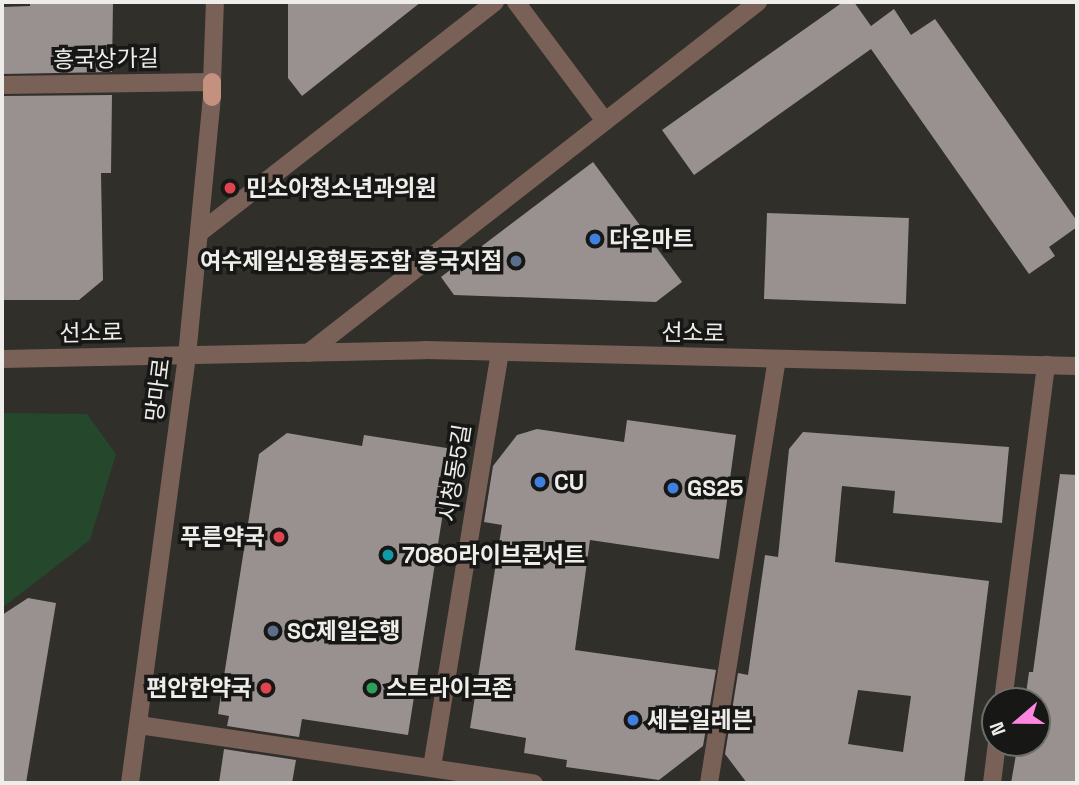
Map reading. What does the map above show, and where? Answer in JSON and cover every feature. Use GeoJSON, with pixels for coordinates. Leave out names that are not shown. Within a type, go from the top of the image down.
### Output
{"type":"FeatureCollection","features":[{"type":"Feature","properties":{"kind":"street","name":"망마로"},"geometry":{"type":"LineString","coordinates":[[130,783],[202,231],[215,2]]}},
{"type":"Feature","properties":{"kind":"street"},"geometry":{"type":"LineString","coordinates":[[202,231],[495,2]]}},
{"type":"Feature","properties":{"kind":"street"},"geometry":{"type":"LineString","coordinates":[[516,2],[605,121]]}},
{"type":"Feature","properties":{"kind":"street"},"geometry":{"type":"LineString","coordinates":[[308,354],[758,2]]}},
{"type":"Feature","properties":{"kind":"street","name":"흥국상가길"},"geometry":{"type":"LineString","coordinates":[[2,85],[212,90]]}},
{"type":"Feature","properties":{"kind":"street","name":"선소로"},"geometry":{"type":"LineString","coordinates":[[2,359],[308,354],[425,349],[1077,366]]}},
{"type":"Feature","properties":{"kind":"street","name":"시청동5길"},"geometry":{"type":"LineString","coordinates":[[432,767],[500,353]]}},
{"type":"Feature","properties":{"kind":"street"},"geometry":{"type":"LineString","coordinates":[[709,783],[777,360]]}},
{"type":"Feature","properties":{"kind":"street"},"geometry":{"type":"LineString","coordinates":[[1005,687],[1046,365]]}},
{"type":"Feature","properties":{"kind":"street"},"geometry":{"type":"LineString","coordinates":[[139,725],[534,783]]}},
{"type":"Feature","properties":{"kind":"street"},"geometry":{"type":"LineString","coordinates":[[992,783],[995,757]]}},
{"type":"Feature","properties":{"kind":"green space"},"geometry":{"type":"Polygon","coordinates":[[[2,413],[87,414],[116,454],[90,540],[2,608],[2,413]]]}},
{"type":"Feature","properties":{"kind":"building"},"geometry":{"type":"Polygon","coordinates":[[[30,2],[113,2],[112,72],[2,74],[2,7],[30,6],[30,2]]]}},
{"type":"Feature","properties":{"kind":"building"},"geometry":{"type":"Polygon","coordinates":[[[288,2],[421,2],[302,96],[288,78],[288,2]]]}},
{"type":"Feature","properties":{"kind":"building"},"geometry":{"type":"Polygon","coordinates":[[[843,2],[854,2],[871,26],[894,9],[911,35],[935,19],[1077,221],[1077,227],[1049,247],[1055,256],[1029,274],[871,49],[694,175],[662,130],[843,2]]]}},
{"type":"Feature","properties":{"kind":"building"},"geometry":{"type":"Polygon","coordinates":[[[112,95],[111,173],[101,173],[103,280],[79,300],[2,300],[2,96],[112,95]]]}},
{"type":"Feature","properties":{"kind":"building"},"geometry":{"type":"Polygon","coordinates":[[[593,162],[682,282],[656,302],[454,295],[441,277],[593,162]]]}},
{"type":"Feature","properties":{"kind":"building"},"geometry":{"type":"Polygon","coordinates":[[[767,213],[909,218],[906,304],[764,299],[767,213]]]}},
{"type":"Feature","properties":{"kind":"building"},"geometry":{"type":"Polygon","coordinates":[[[627,420],[736,435],[719,559],[590,540],[575,650],[716,670],[703,746],[659,780],[566,767],[567,760],[524,753],[526,738],[470,728],[502,525],[484,522],[493,466],[517,435],[537,429],[624,442],[627,420]]]}},
{"type":"Feature","properties":{"kind":"building"},"geometry":{"type":"Polygon","coordinates":[[[803,432],[1009,447],[1002,523],[893,513],[895,491],[842,486],[835,562],[989,581],[964,783],[747,783],[725,754],[738,673],[748,675],[765,555],[778,557],[789,449],[803,432]],[[858,690],[848,744],[903,752],[911,696],[858,690]]]}},
{"type":"Feature","properties":{"kind":"building"},"geometry":{"type":"Polygon","coordinates":[[[287,433],[362,446],[364,435],[453,449],[408,735],[302,719],[299,737],[227,726],[229,716],[218,714],[259,454],[287,433]]]}},
{"type":"Feature","properties":{"kind":"building"},"geometry":{"type":"Polygon","coordinates":[[[1060,474],[1077,475],[1077,783],[1011,783],[1016,757],[1051,757],[1051,687],[1027,687],[1029,672],[1033,672],[1060,474]]]}},
{"type":"Feature","properties":{"kind":"building"},"geometry":{"type":"Polygon","coordinates":[[[28,598],[56,603],[26,783],[2,783],[2,615],[28,598]]]}},
{"type":"Feature","properties":{"kind":"building"},"geometry":{"type":"Polygon","coordinates":[[[224,749],[296,760],[292,783],[219,783],[224,749]]]}},
{"type":"Feature","properties":{"kind":"place","name":"민소아청소년과의원"},"geometry":{"type":"Point","coordinates":[230,188]}},
{"type":"Feature","properties":{"kind":"place","name":"다온마트"},"geometry":{"type":"Point","coordinates":[595,239]}},
{"type":"Feature","properties":{"kind":"place","name":"여수제일신용협동조합 흥국지점"},"geometry":{"type":"Point","coordinates":[516,261]}},
{"type":"Feature","properties":{"kind":"place","name":"CU"},"geometry":{"type":"Point","coordinates":[540,482]}},
{"type":"Feature","properties":{"kind":"place","name":"GS25"},"geometry":{"type":"Point","coordinates":[673,488]}},
{"type":"Feature","properties":{"kind":"place","name":"푸른약국"},"geometry":{"type":"Point","coordinates":[279,537]}},
{"type":"Feature","properties":{"kind":"place","name":"7080라이브콘서트"},"geometry":{"type":"Point","coordinates":[388,555]}},
{"type":"Feature","properties":{"kind":"place","name":"SC제일은행"},"geometry":{"type":"Point","coordinates":[273,631]}},
{"type":"Feature","properties":{"kind":"place","name":"편안한약국"},"geometry":{"type":"Point","coordinates":[266,688]}},
{"type":"Feature","properties":{"kind":"place","name":"스트라이크존"},"geometry":{"type":"Point","coordinates":[372,688]}},
{"type":"Feature","properties":{"kind":"place","name":"세븐일레븐"},"geometry":{"type":"Point","coordinates":[633,720]}}]}
